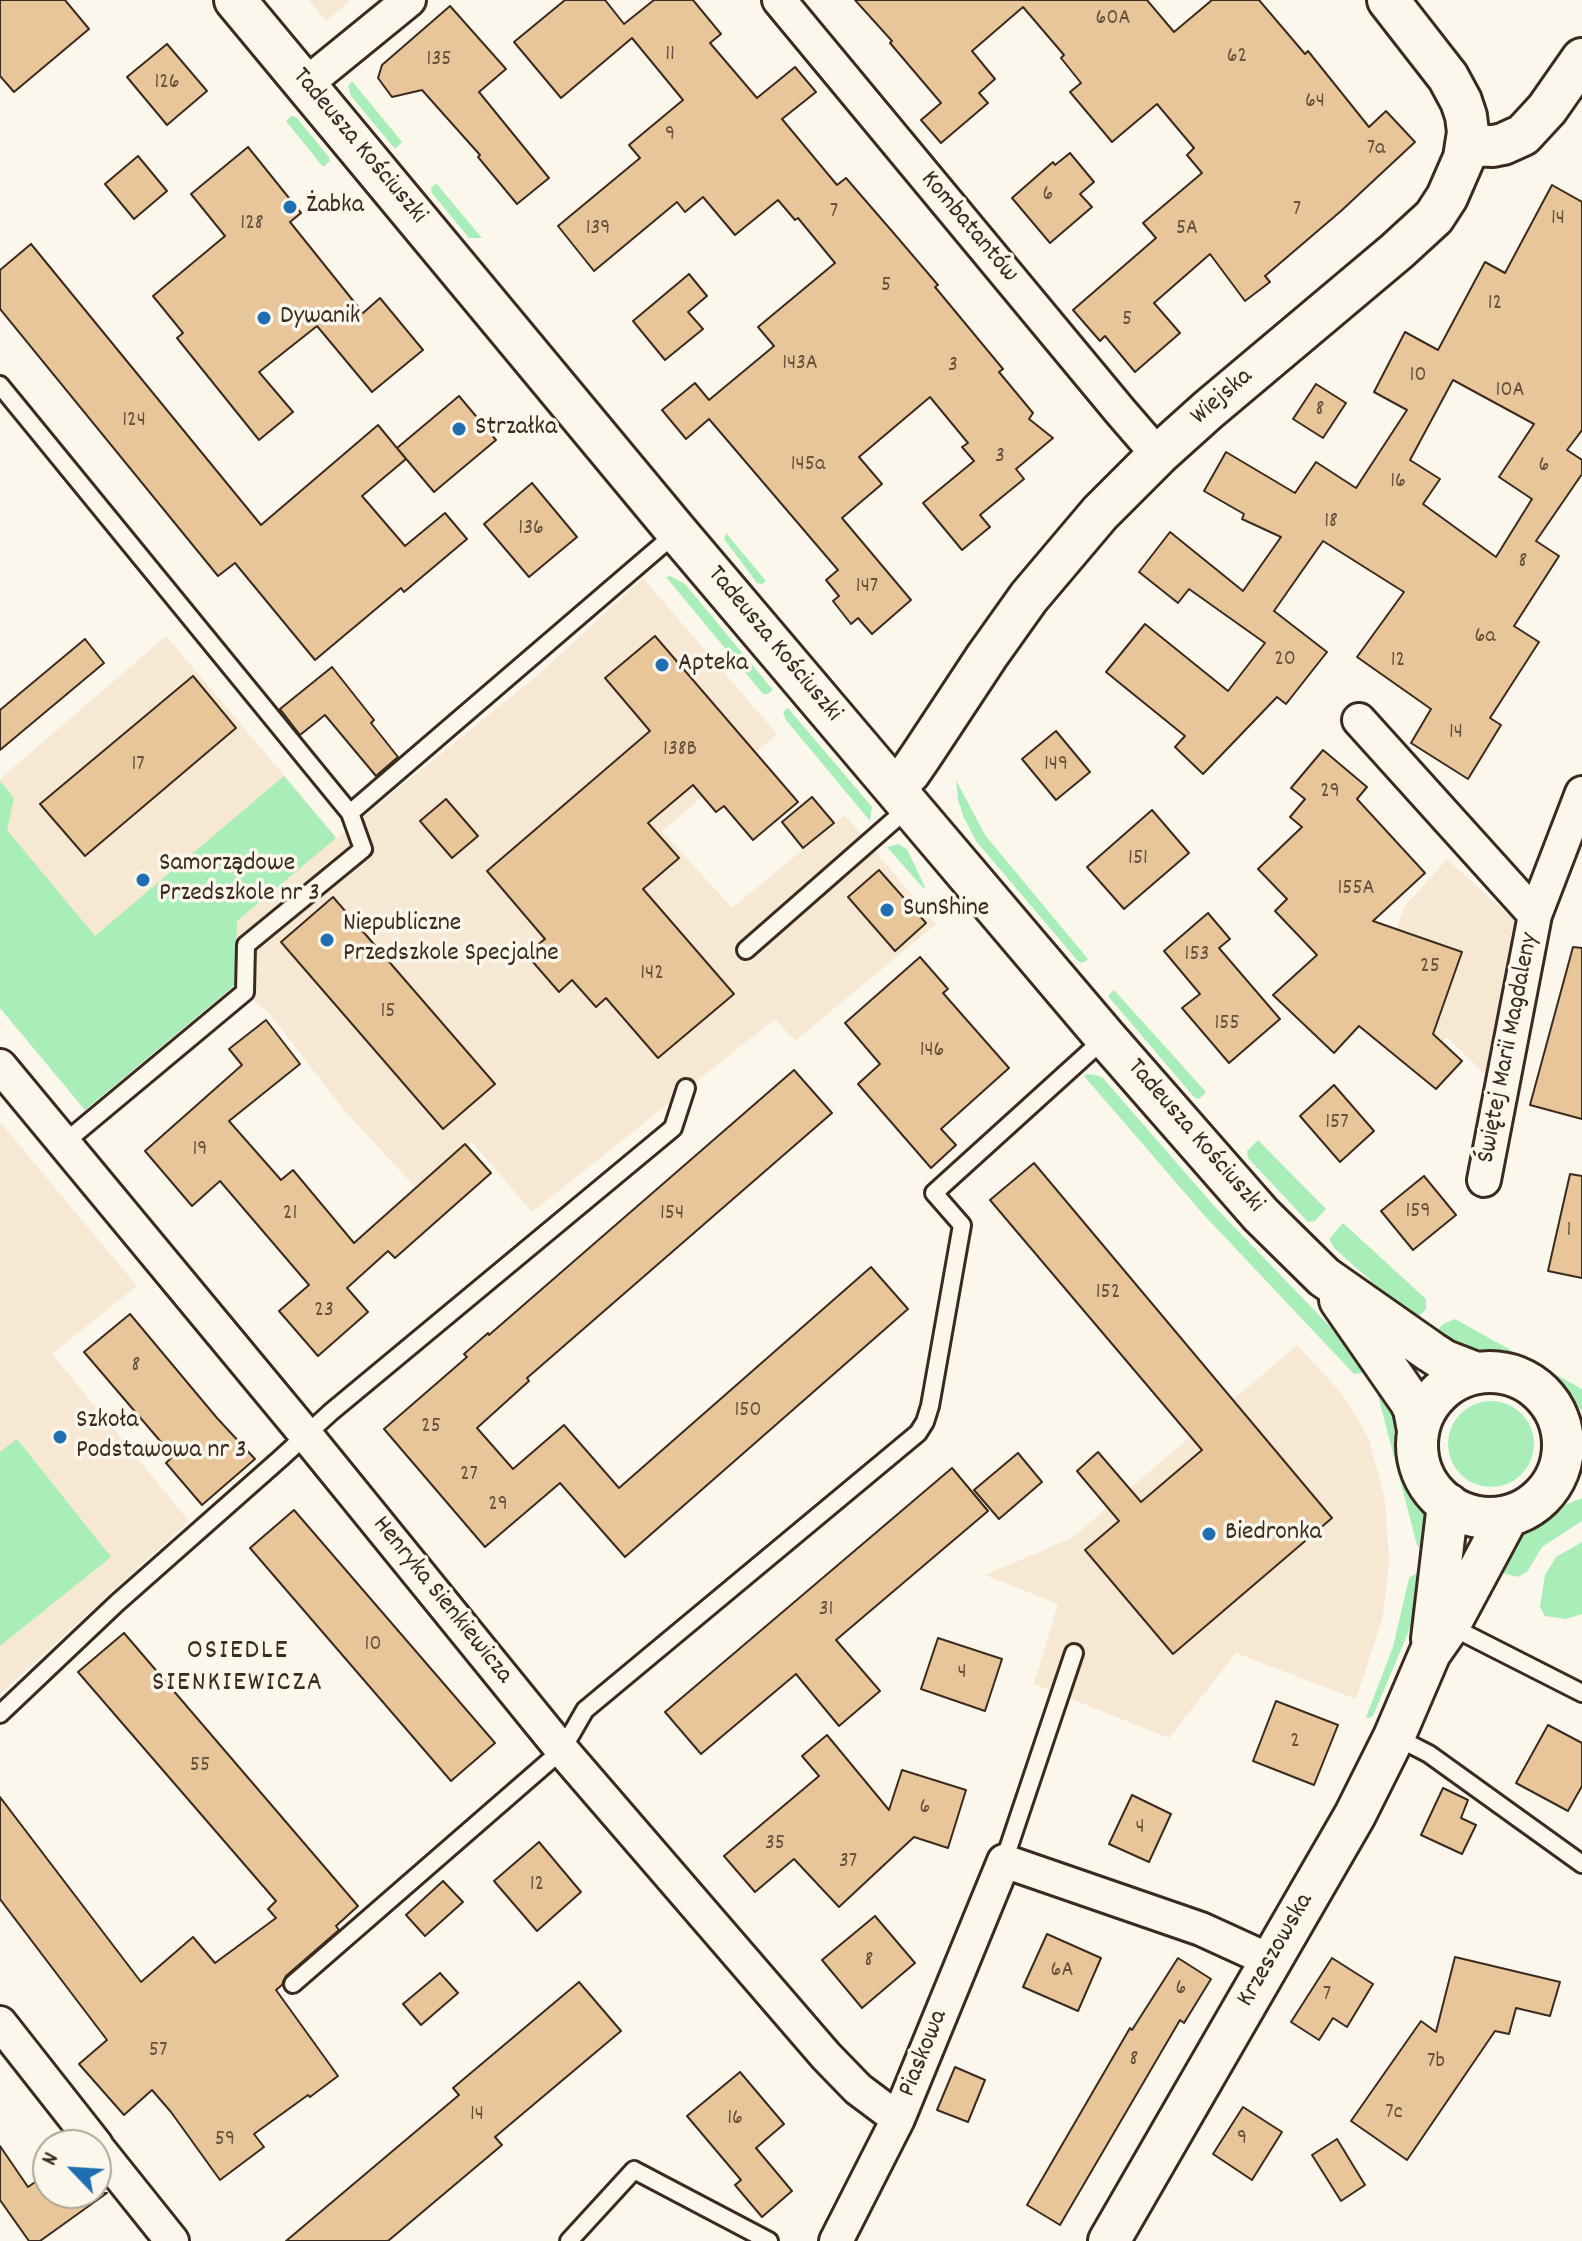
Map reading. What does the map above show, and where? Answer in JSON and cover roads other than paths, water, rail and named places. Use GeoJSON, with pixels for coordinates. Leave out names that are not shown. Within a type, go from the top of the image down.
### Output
{"type":"FeatureCollection","features":[{"type":"Feature","properties":{"kind":"street","name":"Tadeusza Kościuszki"},"geometry":{"type":"LineString","coordinates":[[235,0],[677,532],[1106,1038],[1261,1215],[1324,1277],[1445,1361],[1476,1373]]}},
{"type":"Feature","properties":{"kind":"street"},"geometry":{"type":"LineString","coordinates":[[306,84],[409,0]]}},
{"type":"Feature","properties":{"kind":"street","name":"Kombatantów"},"geometry":{"type":"LineString","coordinates":[[779,0],[1158,455]]}},
{"type":"Feature","properties":{"kind":"street"},"geometry":{"type":"LineString","coordinates":[[1388,0],[1455,88],[1466,116],[1467,145],[1493,146],[1523,135],[1547,109],[1582,59]]}},
{"type":"Feature","properties":{"kind":"street","name":"Wiejska"},"geometry":{"type":"LineString","coordinates":[[902,798],[917,763],[994,645],[1051,569],[1100,513],[1158,455],[1434,217],[1460,172],[1467,145]]}},
{"type":"Feature","properties":{"kind":"street","name":"Świętej Marii Magdaleny"},"geometry":{"type":"LineString","coordinates":[[1359,720],[1535,915]]}},
{"type":"Feature","properties":{"kind":"street","name":"Świętej Marii Magdaleny"},"geometry":{"type":"LineString","coordinates":[[1484,1180],[1535,915],[1582,793]]}},
{"type":"Feature","properties":{"kind":"street","name":"Henryka Sienkiewicza"},"geometry":{"type":"LineString","coordinates":[[0,1066],[562,1750],[826,2056],[858,2089],[898,2119]]}},
{"type":"Feature","properties":{"kind":"street","name":"Tadeusza Kościuszki"},"geometry":{"type":"LineString","coordinates":[[1324,1277],[1410,1401],[1418,1430]]}},
{"type":"Feature","properties":{"kind":"street"},"geometry":{"type":"LineString","coordinates":[[1501,1372],[1525,1380],[1570,1423],[1562,1430],[1563,1456],[1554,1482],[1564,1487],[1508,1516],[1498,1518],[1477,1517],[1448,1504],[1431,1488],[1418,1454],[1418,1430],[1430,1404],[1439,1393],[1463,1377],[1476,1373],[1501,1372]]}},
{"type":"Feature","properties":{"kind":"street","name":"Krzeszowska"},"geometry":{"type":"LineString","coordinates":[[1440,1639],[1448,1504]]}},
{"type":"Feature","properties":{"kind":"street","name":"Krzeszowska"},"geometry":{"type":"LineString","coordinates":[[1109,2241],[1355,1815],[1440,1639],[1508,1516]]}},
{"type":"Feature","properties":{"kind":"street"},"geometry":{"type":"LineString","coordinates":[[1004,1861],[1215,1934],[1271,1961]]}},
{"type":"Feature","properties":{"kind":"street","name":"Piaskowa"},"geometry":{"type":"LineString","coordinates":[[836,2241],[898,2119],[1004,1861]]}},
{"type":"Feature","properties":{"kind":"street"},"geometry":{"type":"LineString","coordinates":[[0,2023],[83,2129]]}},
{"type":"Feature","properties":{"kind":"street"},"geometry":{"type":"LineString","coordinates":[[112,2165],[172,2241]]}},
{"type":"Feature","properties":{"kind":"lane"},"geometry":{"type":"LineString","coordinates":[[0,385],[350,813],[363,849],[246,945],[245,992],[64,1143]]}},
{"type":"Feature","properties":{"kind":"lane"},"geometry":{"type":"LineString","coordinates":[[350,813],[677,532]]}},
{"type":"Feature","properties":{"kind":"lane"},"geometry":{"type":"LineString","coordinates":[[746,950],[902,798]]}},
{"type":"Feature","properties":{"kind":"lane"},"geometry":{"type":"LineString","coordinates":[[293,1984],[562,1750],[585,1710],[918,1433],[930,1406],[962,1225],[934,1193],[1106,1038]]}},
{"type":"Feature","properties":{"kind":"lane"},"geometry":{"type":"LineString","coordinates":[[0,1714],[117,1603],[331,1412],[673,1128],[686,1088]]}},
{"type":"Feature","properties":{"kind":"lane"},"geometry":{"type":"LineString","coordinates":[[1440,1639],[1582,1693]]}},
{"type":"Feature","properties":{"kind":"lane","name":"Piaskowa"},"geometry":{"type":"LineString","coordinates":[[1004,1861],[1074,1653]]}},
{"type":"Feature","properties":{"kind":"lane"},"geometry":{"type":"LineString","coordinates":[[1394,1737],[1429,1754],[1582,1864]]}},
{"type":"Feature","properties":{"kind":"lane"},"geometry":{"type":"LineString","coordinates":[[569,2241],[634,2170],[769,2241]]}},
{"type":"Feature","properties":{"kind":"place","name":"Żabka"},"geometry":{"type":"Point","coordinates":[290,207]}},
{"type":"Feature","properties":{"kind":"place","name":"Dywanik"},"geometry":{"type":"Point","coordinates":[264,318]}},
{"type":"Feature","properties":{"kind":"place","name":"Strzałka"},"geometry":{"type":"Point","coordinates":[459,429]}},
{"type":"Feature","properties":{"kind":"place","name":"Apteka"},"geometry":{"type":"Point","coordinates":[662,665]}},
{"type":"Feature","properties":{"kind":"place","name":"Samorządowe Przedszkole nr 3"},"geometry":{"type":"Point","coordinates":[143,880]}},
{"type":"Feature","properties":{"kind":"place","name":"SunShine"},"geometry":{"type":"Point","coordinates":[887,910]}},
{"type":"Feature","properties":{"kind":"place","name":"Niepubliczne Przedszkole Specjalne"},"geometry":{"type":"Point","coordinates":[327,940]}},
{"type":"Feature","properties":{"kind":"place","name":"Szkoła Podstawowa nr 3"},"geometry":{"type":"Point","coordinates":[60,1437]}},
{"type":"Feature","properties":{"kind":"place","name":"Biedronka"},"geometry":{"type":"Point","coordinates":[1209,1534]}},
{"type":"Feature","properties":{"kind":"district","name":"OSIEDLE SIENKIEWICZA"},"geometry":{"type":"Point","coordinates":[238,1669]}}]}
